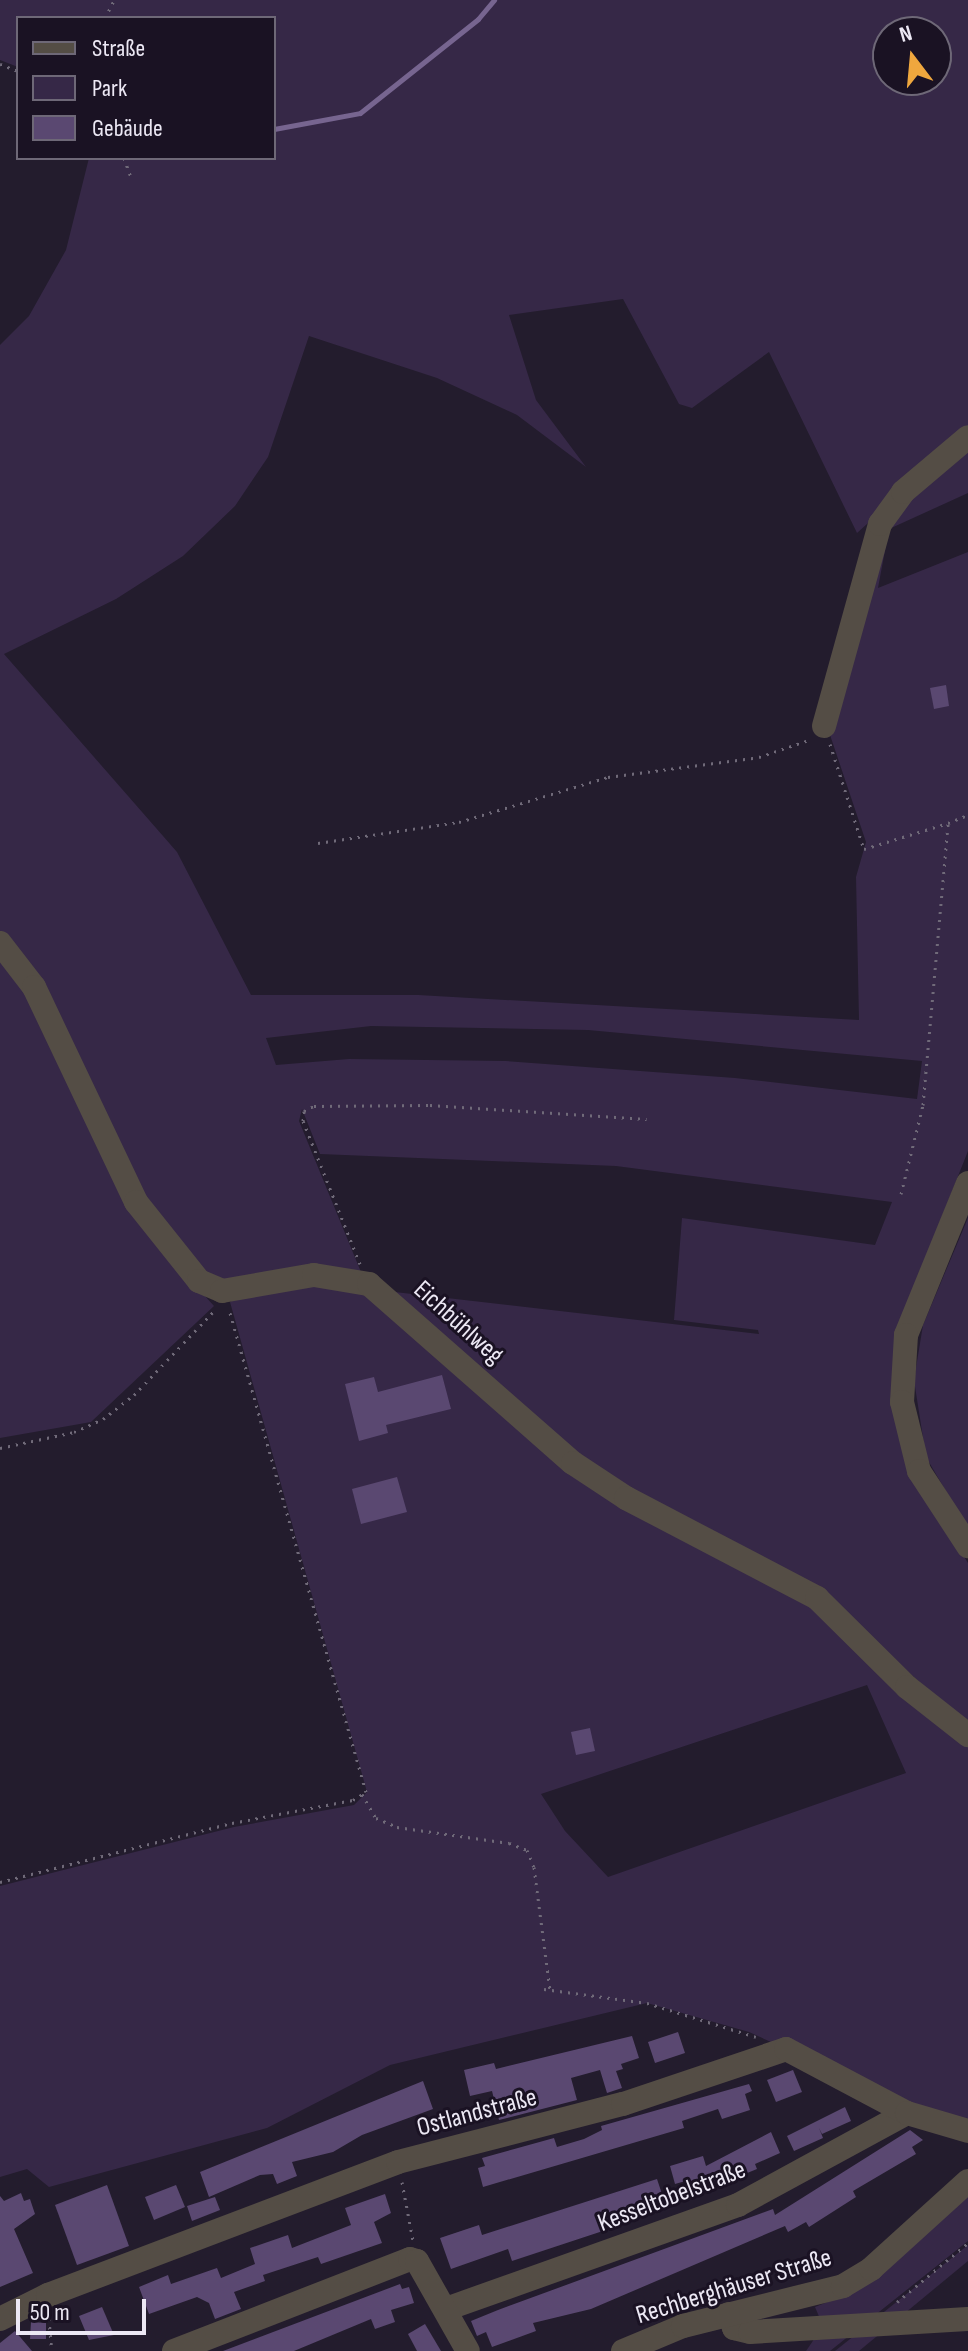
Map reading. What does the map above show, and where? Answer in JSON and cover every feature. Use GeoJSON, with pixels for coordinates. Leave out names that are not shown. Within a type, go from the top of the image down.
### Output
{"type":"FeatureCollection","features":[{"type":"Feature","properties":{"kind":"street"},"geometry":{"type":"LineString","coordinates":[[824,726],[880,524],[903,492],[968,437]]}},
{"type":"Feature","properties":{"kind":"street"},"geometry":{"type":"LineString","coordinates":[[0,944],[34,987],[136,1202],[199,1281],[222,1291],[314,1275],[369,1284]]}},
{"type":"Feature","properties":{"kind":"street"},"geometry":{"type":"LineString","coordinates":[[968,1183],[910,1322],[902,1402],[919,1471],[968,1546]]}},
{"type":"Feature","properties":{"kind":"street","name":"Eichbühlweg"},"geometry":{"type":"LineString","coordinates":[[369,1284],[573,1463],[626,1498],[817,1598],[907,1687],[968,1735]]}},
{"type":"Feature","properties":{"kind":"street"},"geometry":{"type":"LineString","coordinates":[[786,2049],[907,2113],[968,2131]]}},
{"type":"Feature","properties":{"kind":"street","name":"Ostlandstraße"},"geometry":{"type":"LineString","coordinates":[[0,2319],[48,2295],[398,2162],[623,2104],[786,2049]]}},
{"type":"Feature","properties":{"kind":"street","name":"Kesseltobelstraße"},"geometry":{"type":"LineString","coordinates":[[446,2309],[738,2205],[907,2113]]}},
{"type":"Feature","properties":{"kind":"street","name":"Rechberghäuser Straße"},"geometry":{"type":"LineString","coordinates":[[623,2351],[729,2314],[843,2286],[883,2259],[968,2181]]}},
{"type":"Feature","properties":{"kind":"street"},"geometry":{"type":"LineString","coordinates":[[174,2351],[410,2259],[417,2261],[468,2351]]}},
{"type":"Feature","properties":{"kind":"street"},"geometry":{"type":"LineString","coordinates":[[729,2314],[734,2328],[742,2331],[968,2319]]}},
{"type":"Feature","properties":{"kind":"street"},"geometry":{"type":"LineString","coordinates":[[798,2351],[815,2329]]}},
{"type":"Feature","properties":{"kind":"path"},"geometry":{"type":"LineString","coordinates":[[125,160],[131,177]]}},
{"type":"Feature","properties":{"kind":"path"},"geometry":{"type":"LineString","coordinates":[[318,843],[459,822],[608,777],[759,757],[804,745],[824,726],[864,849],[968,815]]}},
{"type":"Feature","properties":{"kind":"path"},"geometry":{"type":"LineString","coordinates":[[901,1194],[923,1105],[948,823]]}},
{"type":"Feature","properties":{"kind":"path"},"geometry":{"type":"LineString","coordinates":[[369,1284],[303,1121],[304,1111],[314,1106],[430,1105],[647,1119]]}},
{"type":"Feature","properties":{"kind":"path"},"geometry":{"type":"LineString","coordinates":[[0,1448],[74,1432],[103,1419],[134,1395],[217,1308],[222,1291]]}},
{"type":"Feature","properties":{"kind":"path"},"geometry":{"type":"LineString","coordinates":[[0,1882],[366,1792],[362,1768],[222,1291]]}},
{"type":"Feature","properties":{"kind":"path"},"geometry":{"type":"LineString","coordinates":[[362,1794],[376,1818],[397,1827],[509,1843],[527,1850],[534,1867],[547,1989],[647,2003],[786,2049]]}},
{"type":"Feature","properties":{"kind":"path"},"geometry":{"type":"LineString","coordinates":[[398,2162],[417,2261]]}},
{"type":"Feature","properties":{"kind":"path"},"geometry":{"type":"LineString","coordinates":[[895,2304],[968,2243]]}},
{"type":"Feature","properties":{"kind":"path"},"geometry":{"type":"LineString","coordinates":[[48,2295],[52,2351]]}},
{"type":"Feature","properties":{"kind":"green space"},"geometry":{"type":"Polygon","coordinates":[[[0,0],[968,0],[968,433],[857,533],[769,352],[692,408],[679,404],[623,299],[509,315],[536,400],[586,467],[517,415],[437,378],[309,336],[268,457],[235,506],[183,556],[116,599],[4,654],[177,852],[251,995],[418,995],[859,1020],[856,877],[866,842],[827,726],[884,527],[968,444],[968,493],[889,529],[878,588],[968,552],[968,1151],[906,1307],[897,1426],[914,1475],[968,1563],[968,1725],[819,1593],[576,1459],[386,1291],[759,1334],[758,1330],[674,1320],[682,1218],[875,1245],[892,1202],[616,1166],[320,1154],[302,1109],[299,1121],[363,1277],[213,1281],[172,1246],[0,934],[0,345],[29,316],[66,250],[88,160],[276,160],[276,16],[16,16],[16,66],[0,60],[0,0]],[[371,1026],[266,1038],[276,1065],[349,1059],[505,1061],[735,1078],[917,1099],[922,1061],[588,1030],[371,1026]]]}},
{"type":"Feature","properties":{"kind":"green space"},"geometry":{"type":"Polygon","coordinates":[[[0,952],[11,961],[168,1255],[214,1306],[91,1422],[0,1438],[0,952]]]}},
{"type":"Feature","properties":{"kind":"green space"},"geometry":{"type":"Polygon","coordinates":[[[968,1218],[968,1529],[926,1457],[914,1380],[923,1325],[968,1218]]]}},
{"type":"Feature","properties":{"kind":"green space"},"geometry":{"type":"Polygon","coordinates":[[[285,1284],[364,1287],[567,1466],[812,1601],[968,1742],[968,2125],[941,2119],[749,2032],[647,2003],[390,2065],[267,2128],[49,2187],[27,2169],[0,2177],[0,1886],[234,1827],[354,1805],[367,1792],[230,1302],[244,1293],[285,1284]],[[867,1685],[541,1794],[565,1831],[608,1877],[906,1773],[867,1685]]]}},
{"type":"Feature","properties":{"kind":"green space"},"geometry":{"type":"Polygon","coordinates":[[[968,2194],[968,2241],[830,2351],[806,2351],[823,2326],[815,2307],[855,2291],[894,2263],[968,2194]]]}},
{"type":"Feature","properties":{"kind":"green space"},"geometry":{"type":"Polygon","coordinates":[[[968,2245],[968,2261],[859,2351],[835,2351],[968,2245]]]}},
{"type":"Feature","properties":{"kind":"building"},"geometry":{"type":"Polygon","coordinates":[[[946,685],[949,706],[934,709],[930,688],[946,685]]]}},
{"type":"Feature","properties":{"kind":"building"},"geometry":{"type":"Polygon","coordinates":[[[442,1375],[451,1409],[386,1425],[388,1433],[359,1441],[345,1384],[374,1377],[378,1392],[442,1375]]]}},
{"type":"Feature","properties":{"kind":"building"},"geometry":{"type":"Polygon","coordinates":[[[397,1477],[407,1512],[361,1524],[352,1489],[397,1477]]]}},
{"type":"Feature","properties":{"kind":"building"},"geometry":{"type":"Polygon","coordinates":[[[590,1728],[595,1751],[576,1755],[571,1732],[590,1728]]]}},
{"type":"Feature","properties":{"kind":"building"},"geometry":{"type":"Polygon","coordinates":[[[678,2032],[685,2053],[655,2063],[648,2042],[678,2032]]]}},
{"type":"Feature","properties":{"kind":"building"},"geometry":{"type":"Polygon","coordinates":[[[632,2036],[639,2058],[621,2064],[623,2069],[616,2071],[622,2088],[607,2093],[600,2070],[571,2078],[577,2100],[499,2120],[492,2091],[470,2096],[464,2070],[494,2063],[496,2069],[632,2036]]]}},
{"type":"Feature","properties":{"kind":"building"},"geometry":{"type":"Polygon","coordinates":[[[793,2070],[802,2092],[776,2102],[767,2080],[793,2070]]]}},
{"type":"Feature","properties":{"kind":"building"},"geometry":{"type":"Polygon","coordinates":[[[423,2081],[433,2109],[362,2135],[333,2152],[292,2162],[297,2176],[277,2184],[273,2174],[260,2175],[209,2197],[200,2172],[423,2081]]]}},
{"type":"Feature","properties":{"kind":"building"},"geometry":{"type":"Polygon","coordinates":[[[749,2084],[752,2091],[745,2094],[750,2110],[722,2119],[718,2109],[682,2121],[684,2128],[483,2187],[478,2168],[485,2166],[482,2158],[554,2138],[557,2147],[584,2139],[602,2130],[601,2126],[749,2084]]]}},
{"type":"Feature","properties":{"kind":"building"},"geometry":{"type":"Polygon","coordinates":[[[845,2107],[851,2121],[822,2134],[819,2128],[823,2138],[794,2151],[787,2136],[845,2107]]]}},
{"type":"Feature","properties":{"kind":"building"},"geometry":{"type":"Polygon","coordinates":[[[910,2130],[923,2140],[912,2147],[916,2154],[853,2191],[856,2197],[809,2227],[806,2222],[788,2232],[785,2226],[591,2309],[533,2323],[536,2331],[492,2347],[486,2332],[477,2336],[471,2321],[498,2310],[773,2209],[775,2215],[910,2130]]]}},
{"type":"Feature","properties":{"kind":"building"},"geometry":{"type":"Polygon","coordinates":[[[771,2132],[780,2153],[755,2164],[757,2169],[698,2193],[689,2180],[675,2184],[670,2166],[703,2156],[706,2166],[771,2132]]]}},
{"type":"Feature","properties":{"kind":"building"},"geometry":{"type":"Polygon","coordinates":[[[657,2179],[665,2203],[620,2219],[621,2225],[512,2261],[508,2249],[451,2269],[440,2238],[479,2225],[482,2235],[657,2179]]]}},
{"type":"Feature","properties":{"kind":"building"},"geometry":{"type":"Polygon","coordinates":[[[107,2185],[129,2246],[77,2265],[55,2205],[107,2185]]]}},
{"type":"Feature","properties":{"kind":"building"},"geometry":{"type":"Polygon","coordinates":[[[176,2185],[185,2207],[154,2220],[145,2197],[176,2185]]]}},
{"type":"Feature","properties":{"kind":"building"},"geometry":{"type":"Polygon","coordinates":[[[21,2193],[24,2201],[30,2199],[35,2214],[14,2229],[33,2273],[0,2287],[0,2196],[4,2201],[21,2193]]]}},
{"type":"Feature","properties":{"kind":"building"},"geometry":{"type":"Polygon","coordinates":[[[385,2194],[391,2213],[374,2222],[382,2243],[321,2264],[318,2257],[263,2275],[265,2281],[234,2292],[241,2309],[215,2319],[209,2303],[197,2297],[149,2314],[139,2287],[168,2275],[171,2284],[217,2268],[221,2278],[255,2264],[250,2248],[288,2235],[292,2248],[351,2225],[345,2208],[385,2194]]]}},
{"type":"Feature","properties":{"kind":"building"},"geometry":{"type":"Polygon","coordinates":[[[215,2197],[220,2210],[192,2221],[187,2206],[215,2197]]]}},
{"type":"Feature","properties":{"kind":"building"},"geometry":{"type":"Polygon","coordinates":[[[400,2284],[402,2289],[409,2287],[414,2303],[391,2310],[395,2322],[375,2329],[371,2319],[294,2351],[223,2351],[400,2284]]]}},
{"type":"Feature","properties":{"kind":"building"},"geometry":{"type":"Polygon","coordinates":[[[102,2307],[114,2335],[89,2340],[79,2316],[102,2307]]]}},
{"type":"Feature","properties":{"kind":"building"},"geometry":{"type":"Polygon","coordinates":[[[31,2322],[46,2323],[46,2339],[30,2339],[31,2322]]]}},
{"type":"Feature","properties":{"kind":"building"},"geometry":{"type":"Polygon","coordinates":[[[425,2324],[441,2351],[417,2351],[408,2334],[425,2324]]]}},
{"type":"Feature","properties":{"kind":"building"},"geometry":{"type":"Polygon","coordinates":[[[15,2331],[32,2351],[0,2351],[0,2343],[15,2331]]]}},
{"type":"Feature","properties":{"kind":"waterway"},"geometry":{"type":"LineString","coordinates":[[276,129],[360,113],[478,19],[494,0]]}}]}
